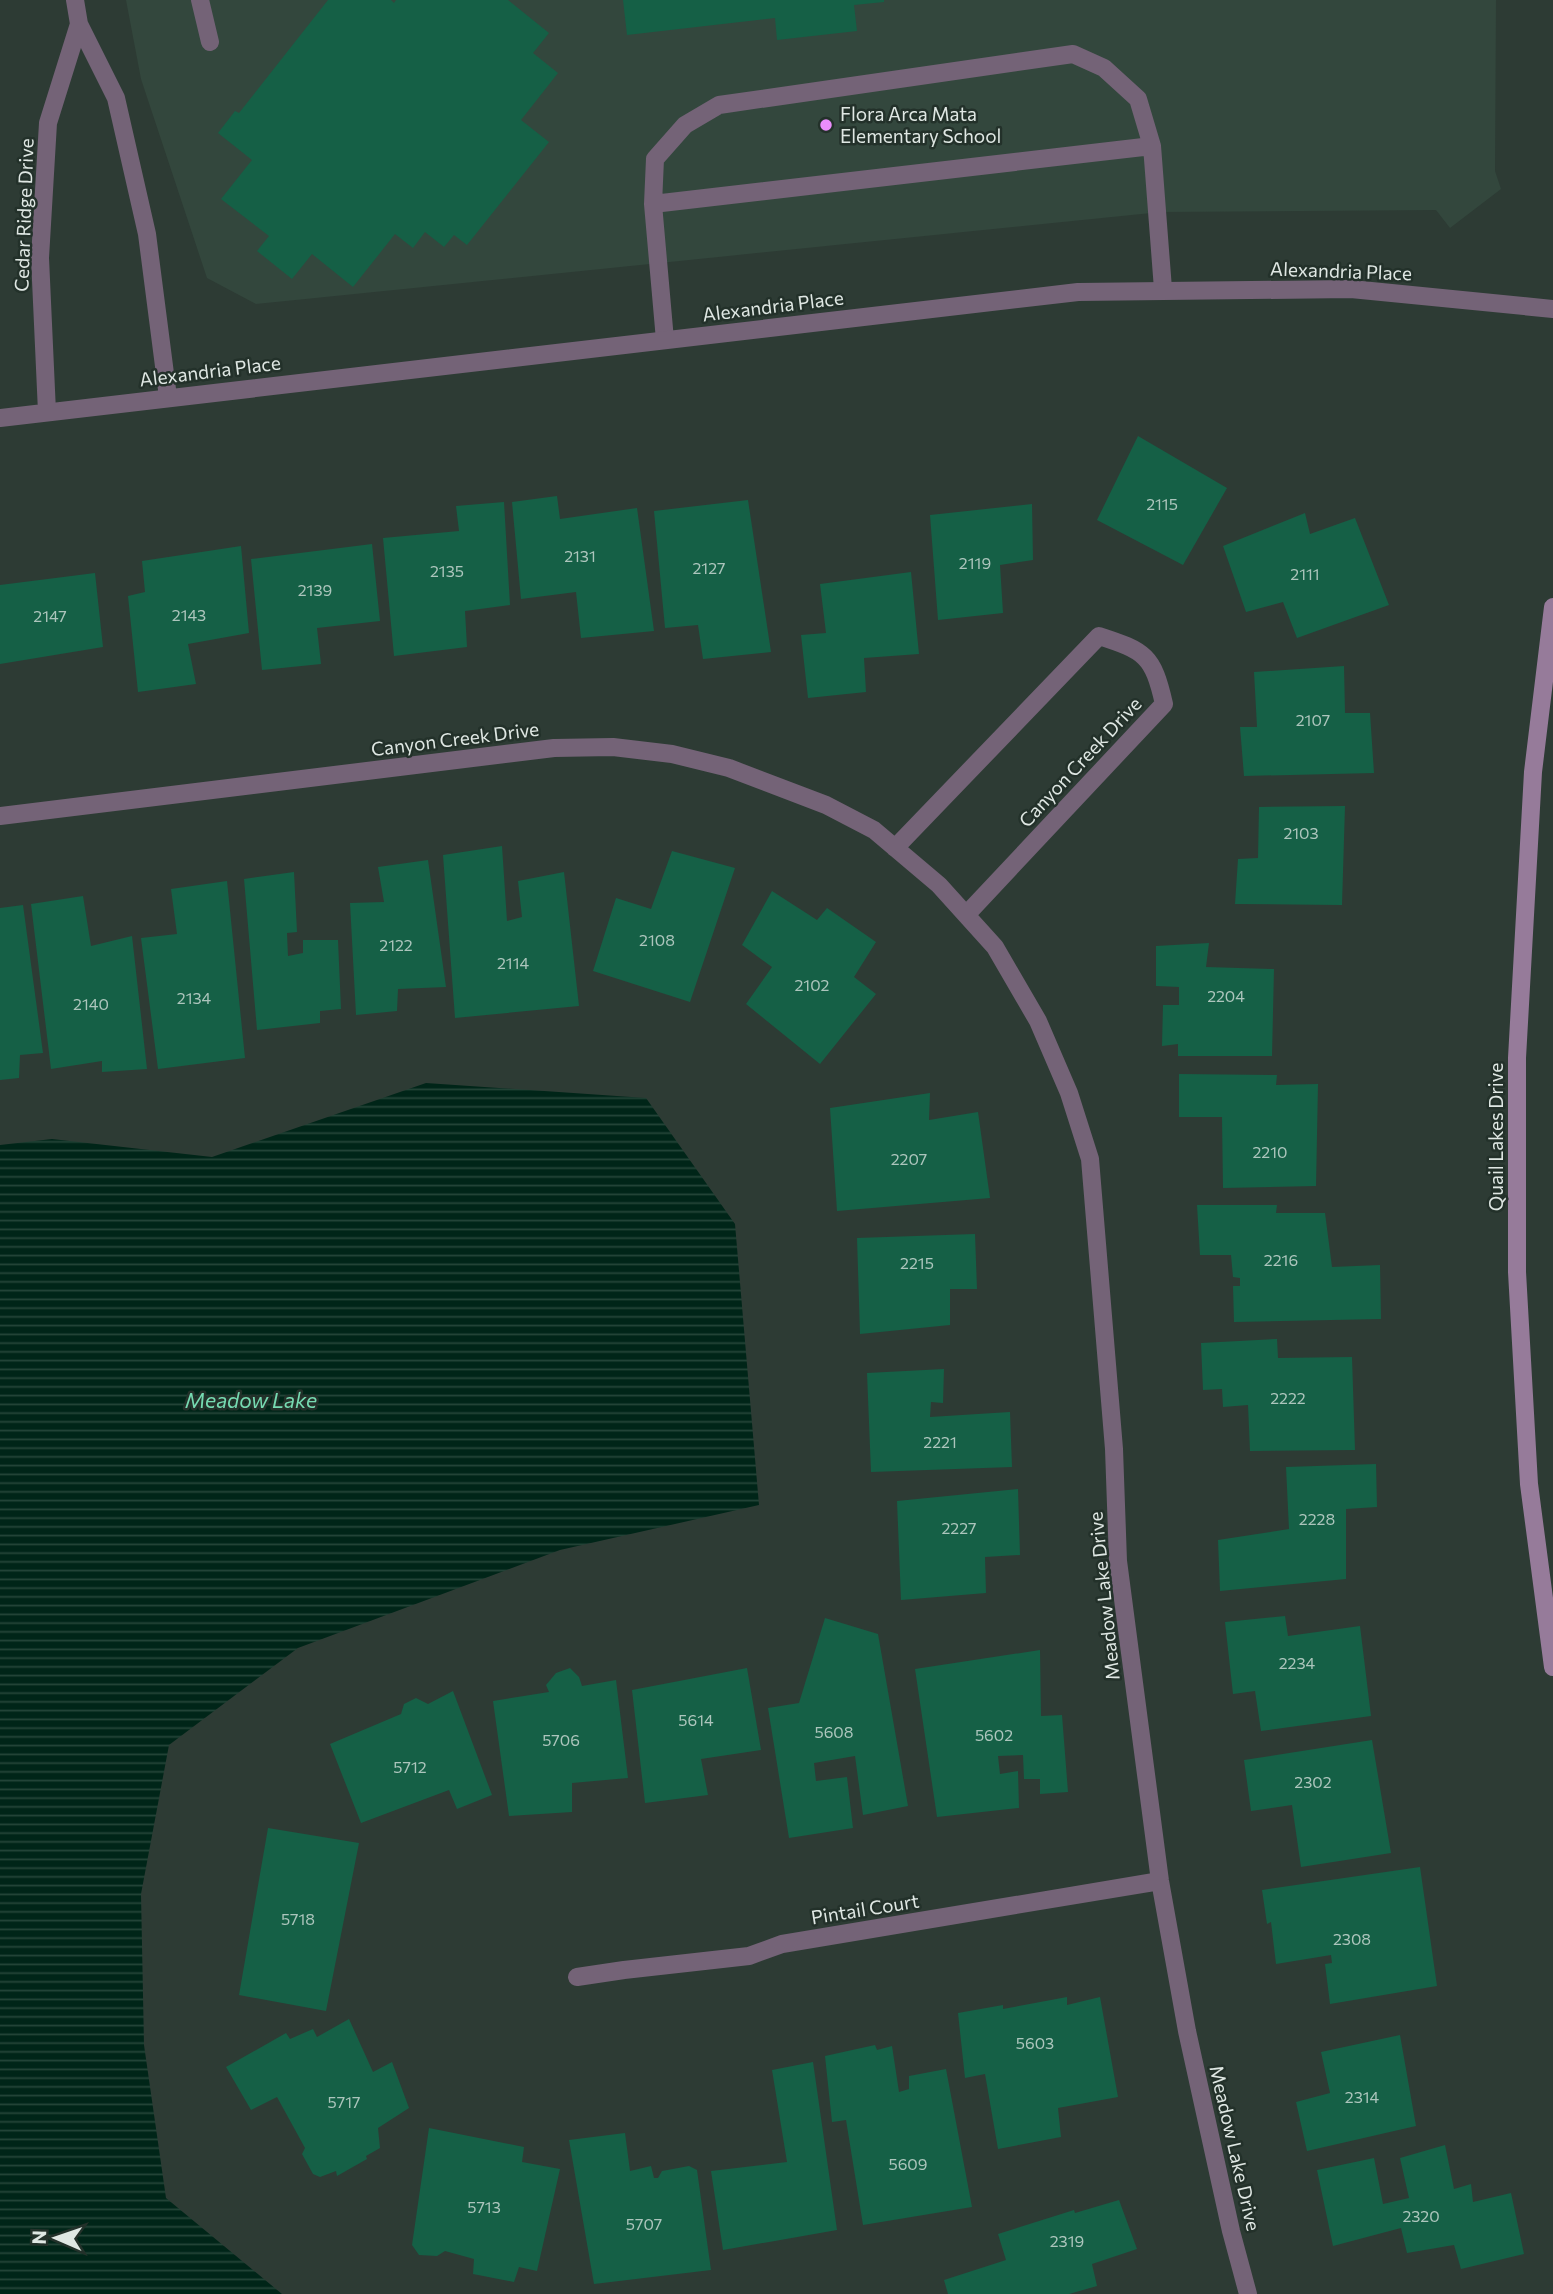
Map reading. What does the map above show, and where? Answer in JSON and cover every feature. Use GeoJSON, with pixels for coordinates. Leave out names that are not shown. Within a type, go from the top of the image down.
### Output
{"type":"FeatureCollection","features":[{"type":"Feature","properties":{"kind":"main road","name":"Quail Lakes Drive"},"geometry":{"type":"LineString","coordinates":[[1553,607],[1533,772],[1517,1058],[1517,1272],[1529,1483],[1553,1667]]}},
{"type":"Feature","properties":{"kind":"street","name":"Cedar Ridge Drive"},"geometry":{"type":"LineString","coordinates":[[75,0],[79,24],[116,99],[147,234],[168,397]]}},
{"type":"Feature","properties":{"kind":"street"},"geometry":{"type":"LineString","coordinates":[[200,0],[210,42]]}},
{"type":"Feature","properties":{"kind":"street","name":"Cedar Ridge Drive"},"geometry":{"type":"LineString","coordinates":[[47,412],[40,258],[48,123],[79,24]]}},
{"type":"Feature","properties":{"kind":"street"},"geometry":{"type":"LineString","coordinates":[[666,340],[653,205],[654,159],[685,125],[719,105],[1073,54],[1104,68],[1138,99],[1152,146],[1163,289]]}},
{"type":"Feature","properties":{"kind":"street"},"geometry":{"type":"LineString","coordinates":[[653,205],[1152,146]]}},
{"type":"Feature","properties":{"kind":"street","name":"Alexandria Place"},"geometry":{"type":"LineString","coordinates":[[0,418],[1077,292],[1351,289],[1553,309]]}},
{"type":"Feature","properties":{"kind":"street","name":"Canyon Creek Drive"},"geometry":{"type":"LineString","coordinates":[[0,816],[554,748],[613,747],[672,754],[729,768],[825,805],[874,830],[895,848],[939,885],[967,915],[1164,704],[1157,674],[1146,658],[1133,648],[1099,636],[895,848]]}},
{"type":"Feature","properties":{"kind":"street","name":"Meadow Lake Drive"},"geometry":{"type":"LineString","coordinates":[[967,915],[995,947],[1038,1021],[1069,1093],[1090,1159],[1114,1449],[1118,1561],[1160,1881],[1187,2031],[1231,2231],[1248,2294]]}},
{"type":"Feature","properties":{"kind":"street","name":"Pintail Court"},"geometry":{"type":"LineString","coordinates":[[577,1978],[749,1955],[782,1944],[1160,1881]]}},
{"type":"Feature","properties":{"kind":"shaded area","name":"Flora Arca Mata Elementary School"},"geometry":{"type":"Polygon","coordinates":[[[126,0],[1496,0],[1495,171],[1501,189],[1450,228],[1436,210],[1161,212],[256,304],[207,278],[141,79],[126,0]]]}},
{"type":"Feature","properties":{"kind":"water","name":"Meadow Lake"},"geometry":{"type":"Polygon","coordinates":[[[426,1083],[646,1098],[735,1224],[759,1505],[560,1550],[298,1648],[169,1745],[141,1894],[144,2045],[166,2198],[282,2294],[0,2294],[0,1145],[52,1139],[212,1157],[426,1083]]]}},
{"type":"Feature","properties":{"kind":"building"},"geometry":{"type":"Polygon","coordinates":[[[328,0],[391,0],[394,3],[396,0],[508,0],[549,33],[533,53],[558,73],[521,120],[549,142],[467,245],[454,235],[444,247],[425,232],[413,248],[395,234],[353,287],[312,254],[292,279],[257,251],[269,236],[221,199],[252,160],[218,133],[235,111],[239,113],[328,0]]]}},
{"type":"Feature","properties":{"kind":"building"},"geometry":{"type":"Polygon","coordinates":[[[623,0],[884,2],[854,5],[857,31],[777,40],[775,18],[627,35],[623,0]]]}},
{"type":"Feature","properties":{"kind":"building"},"geometry":{"type":"Polygon","coordinates":[[[1138,436],[1227,488],[1183,565],[1097,520],[1138,436]]]}},
{"type":"Feature","properties":{"kind":"building"},"geometry":{"type":"Polygon","coordinates":[[[557,496],[560,519],[637,508],[654,631],[581,638],[576,592],[521,599],[512,502],[557,496]]]}},
{"type":"Feature","properties":{"kind":"building"},"geometry":{"type":"Polygon","coordinates":[[[748,500],[771,652],[703,659],[698,625],[665,628],[654,511],[748,500]]]}},
{"type":"Feature","properties":{"kind":"building"},"geometry":{"type":"Polygon","coordinates":[[[504,502],[510,605],[465,611],[467,647],[394,656],[383,538],[459,531],[456,506],[504,502]]]}},
{"type":"Feature","properties":{"kind":"building"},"geometry":{"type":"Polygon","coordinates":[[[1032,504],[1033,560],[1000,565],[1003,613],[938,620],[930,515],[1032,504]]]}},
{"type":"Feature","properties":{"kind":"building"},"geometry":{"type":"Polygon","coordinates":[[[1305,513],[1310,534],[1355,518],[1389,605],[1297,638],[1283,602],[1246,612],[1223,546],[1305,513]]]}},
{"type":"Feature","properties":{"kind":"building"},"geometry":{"type":"Polygon","coordinates":[[[372,544],[380,621],[317,628],[321,664],[262,670],[251,559],[372,544]]]}},
{"type":"Feature","properties":{"kind":"building"},"geometry":{"type":"Polygon","coordinates":[[[241,546],[249,633],[188,644],[196,684],[138,692],[128,596],[145,592],[142,561],[241,546]]]}},
{"type":"Feature","properties":{"kind":"building"},"geometry":{"type":"Polygon","coordinates":[[[911,572],[919,654],[864,658],[866,692],[808,698],[801,635],[826,633],[820,584],[911,572]]]}},
{"type":"Feature","properties":{"kind":"building"},"geometry":{"type":"Polygon","coordinates":[[[95,573],[103,647],[0,664],[0,585],[95,573]]]}},
{"type":"Feature","properties":{"kind":"building"},"geometry":{"type":"Polygon","coordinates":[[[1344,666],[1345,713],[1370,713],[1374,773],[1244,776],[1240,727],[1257,727],[1254,672],[1344,666]]]}},
{"type":"Feature","properties":{"kind":"building"},"geometry":{"type":"Polygon","coordinates":[[[1345,806],[1342,905],[1235,904],[1238,859],[1258,858],[1259,807],[1345,806]]]}},
{"type":"Feature","properties":{"kind":"building"},"geometry":{"type":"Polygon","coordinates":[[[502,846],[507,921],[522,917],[518,881],[564,872],[579,1006],[455,1018],[443,855],[502,846]]]}},
{"type":"Feature","properties":{"kind":"building"},"geometry":{"type":"Polygon","coordinates":[[[672,851],[735,868],[690,1002],[593,971],[616,898],[651,909],[672,851]]]}},
{"type":"Feature","properties":{"kind":"building"},"geometry":{"type":"Polygon","coordinates":[[[428,860],[446,987],[398,989],[397,1011],[356,1015],[350,903],[384,902],[378,867],[428,860]]]}},
{"type":"Feature","properties":{"kind":"building"},"geometry":{"type":"Polygon","coordinates":[[[294,872],[297,932],[287,933],[288,956],[303,953],[303,940],[338,940],[341,1009],[320,1011],[320,1023],[257,1030],[244,879],[294,872]]]}},
{"type":"Feature","properties":{"kind":"building"},"geometry":{"type":"Polygon","coordinates":[[[227,881],[245,1058],[158,1069],[141,938],[177,934],[171,889],[227,881]]]}},
{"type":"Feature","properties":{"kind":"building"},"geometry":{"type":"Polygon","coordinates":[[[772,891],[817,920],[827,908],[876,942],[854,977],[876,994],[820,1064],[746,1004],[772,967],[742,945],[772,891]]]}},
{"type":"Feature","properties":{"kind":"building"},"geometry":{"type":"Polygon","coordinates":[[[83,896],[91,946],[132,936],[147,1069],[102,1072],[102,1061],[51,1069],[31,904],[83,896]]]}},
{"type":"Feature","properties":{"kind":"building"},"geometry":{"type":"Polygon","coordinates":[[[23,905],[43,1053],[20,1055],[19,1078],[0,1080],[0,908],[23,905]]]}},
{"type":"Feature","properties":{"kind":"building"},"geometry":{"type":"Polygon","coordinates":[[[1209,943],[1206,967],[1274,969],[1272,1056],[1178,1056],[1178,1044],[1162,1046],[1163,1005],[1179,1005],[1179,987],[1156,986],[1156,946],[1209,943]]]}},
{"type":"Feature","properties":{"kind":"building"},"geometry":{"type":"Polygon","coordinates":[[[1179,1074],[1277,1075],[1276,1085],[1318,1084],[1316,1186],[1223,1188],[1222,1117],[1179,1117],[1179,1074]]]}},
{"type":"Feature","properties":{"kind":"building"},"geometry":{"type":"Polygon","coordinates":[[[930,1093],[929,1120],[978,1112],[990,1198],[837,1211],[830,1108],[930,1093]]]}},
{"type":"Feature","properties":{"kind":"building"},"geometry":{"type":"Polygon","coordinates":[[[1197,1205],[1277,1205],[1276,1213],[1325,1213],[1332,1267],[1380,1265],[1381,1319],[1234,1322],[1233,1286],[1240,1286],[1240,1278],[1233,1277],[1231,1255],[1200,1255],[1197,1205]]]}},
{"type":"Feature","properties":{"kind":"building"},"geometry":{"type":"Polygon","coordinates":[[[975,1234],[977,1289],[950,1289],[950,1325],[860,1334],[857,1238],[975,1234]]]}},
{"type":"Feature","properties":{"kind":"building"},"geometry":{"type":"Polygon","coordinates":[[[1277,1339],[1278,1358],[1352,1357],[1355,1450],[1250,1451],[1248,1405],[1223,1407],[1222,1389],[1203,1390],[1201,1343],[1277,1339]]]}},
{"type":"Feature","properties":{"kind":"building"},"geometry":{"type":"Polygon","coordinates":[[[944,1369],[943,1403],[931,1402],[930,1417],[1010,1412],[1012,1467],[871,1472],[867,1373],[944,1369]]]}},
{"type":"Feature","properties":{"kind":"building"},"geometry":{"type":"Polygon","coordinates":[[[1376,1464],[1377,1507],[1346,1509],[1346,1579],[1220,1591],[1218,1540],[1289,1529],[1286,1467],[1376,1464]]]}},
{"type":"Feature","properties":{"kind":"building"},"geometry":{"type":"Polygon","coordinates":[[[1018,1489],[1020,1555],[985,1557],[986,1593],[901,1600],[897,1501],[1018,1489]]]}},
{"type":"Feature","properties":{"kind":"building"},"geometry":{"type":"Polygon","coordinates":[[[1285,1616],[1288,1636],[1360,1626],[1371,1716],[1261,1731],[1255,1691],[1233,1694],[1225,1622],[1285,1616]]]}},
{"type":"Feature","properties":{"kind":"building"},"geometry":{"type":"Polygon","coordinates":[[[825,1618],[878,1634],[908,1806],[863,1815],[855,1756],[814,1763],[816,1781],[847,1777],[853,1828],[789,1838],[768,1708],[799,1703],[825,1618]]]}},
{"type":"Feature","properties":{"kind":"building"},"geometry":{"type":"Polygon","coordinates":[[[1040,1650],[1041,1716],[1062,1715],[1068,1792],[1040,1794],[1040,1779],[1024,1779],[1023,1755],[998,1756],[1000,1774],[1018,1771],[1019,1808],[937,1817],[915,1669],[1040,1650]]]}},
{"type":"Feature","properties":{"kind":"building"},"geometry":{"type":"Polygon","coordinates":[[[570,1668],[579,1677],[582,1686],[616,1680],[628,1778],[572,1783],[572,1812],[509,1816],[493,1701],[549,1692],[546,1685],[556,1673],[570,1668]]]}},
{"type":"Feature","properties":{"kind":"building"},"geometry":{"type":"Polygon","coordinates":[[[747,1668],[761,1750],[701,1759],[708,1795],[645,1803],[632,1690],[747,1668]]]}},
{"type":"Feature","properties":{"kind":"building"},"geometry":{"type":"Polygon","coordinates":[[[453,1691],[492,1795],[457,1809],[449,1790],[361,1823],[330,1744],[401,1714],[404,1704],[416,1698],[428,1704],[453,1691]]]}},
{"type":"Feature","properties":{"kind":"building"},"geometry":{"type":"Polygon","coordinates":[[[1372,1740],[1391,1853],[1301,1867],[1292,1805],[1251,1811],[1244,1760],[1372,1740]]]}},
{"type":"Feature","properties":{"kind":"building"},"geometry":{"type":"Polygon","coordinates":[[[268,1828],[359,1843],[326,2011],[239,1995],[268,1828]]]}},
{"type":"Feature","properties":{"kind":"building"},"geometry":{"type":"Polygon","coordinates":[[[1420,1867],[1437,1986],[1330,2004],[1325,1964],[1332,1963],[1331,1955],[1276,1964],[1271,1922],[1267,1924],[1262,1890],[1420,1867]]]}},
{"type":"Feature","properties":{"kind":"building"},"geometry":{"type":"Polygon","coordinates":[[[1067,1997],[1067,2005],[1100,1997],[1118,2097],[1058,2108],[1061,2137],[998,2149],[985,2074],[965,2078],[958,2013],[1003,2005],[1003,2009],[1067,1997]]]}},
{"type":"Feature","properties":{"kind":"building"},"geometry":{"type":"Polygon","coordinates":[[[349,2019],[373,2072],[392,2062],[409,2108],[378,2128],[380,2148],[366,2156],[367,2159],[337,2176],[336,2171],[320,2177],[313,2174],[302,2154],[305,2148],[277,2097],[251,2110],[226,2067],[286,2033],[290,2039],[313,2029],[317,2037],[349,2019]]]}},
{"type":"Feature","properties":{"kind":"building"},"geometry":{"type":"Polygon","coordinates":[[[1400,2035],[1416,2126],[1307,2151],[1296,2102],[1330,2093],[1321,2052],[1400,2035]]]}},
{"type":"Feature","properties":{"kind":"building"},"geometry":{"type":"Polygon","coordinates":[[[875,2045],[877,2050],[892,2046],[899,2092],[909,2089],[909,2076],[946,2069],[972,2207],[863,2225],[846,2120],[832,2122],[825,2056],[875,2045]]]}},
{"type":"Feature","properties":{"kind":"building"},"geometry":{"type":"Polygon","coordinates":[[[813,2062],[837,2230],[723,2250],[711,2171],[787,2162],[772,2070],[813,2062]]]}},
{"type":"Feature","properties":{"kind":"building"},"geometry":{"type":"Polygon","coordinates":[[[429,2128],[524,2147],[522,2162],[560,2169],[537,2271],[519,2267],[514,2282],[473,2274],[474,2259],[445,2251],[437,2256],[419,2255],[412,2245],[429,2128]]]}},
{"type":"Feature","properties":{"kind":"building"},"geometry":{"type":"Polygon","coordinates":[[[625,2133],[630,2171],[651,2166],[654,2178],[658,2178],[662,2171],[689,2166],[697,2170],[711,2270],[594,2284],[569,2140],[625,2133]]]}},
{"type":"Feature","properties":{"kind":"building"},"geometry":{"type":"Polygon","coordinates":[[[1445,2145],[1454,2189],[1471,2184],[1473,2202],[1511,2193],[1524,2254],[1461,2269],[1454,2245],[1407,2253],[1401,2228],[1333,2246],[1317,2170],[1374,2158],[1383,2204],[1409,2198],[1400,2158],[1445,2145]]]}},
{"type":"Feature","properties":{"kind":"building"},"geometry":{"type":"Polygon","coordinates":[[[1119,2200],[1137,2249],[1092,2264],[1097,2286],[1069,2294],[948,2294],[944,2280],[1006,2260],[998,2234],[1074,2210],[1075,2213],[1119,2200]]]}},
{"type":"Feature","properties":{"kind":"place","name":"Flora Arca Mata Elementary School"},"geometry":{"type":"Point","coordinates":[826,125]}}]}
